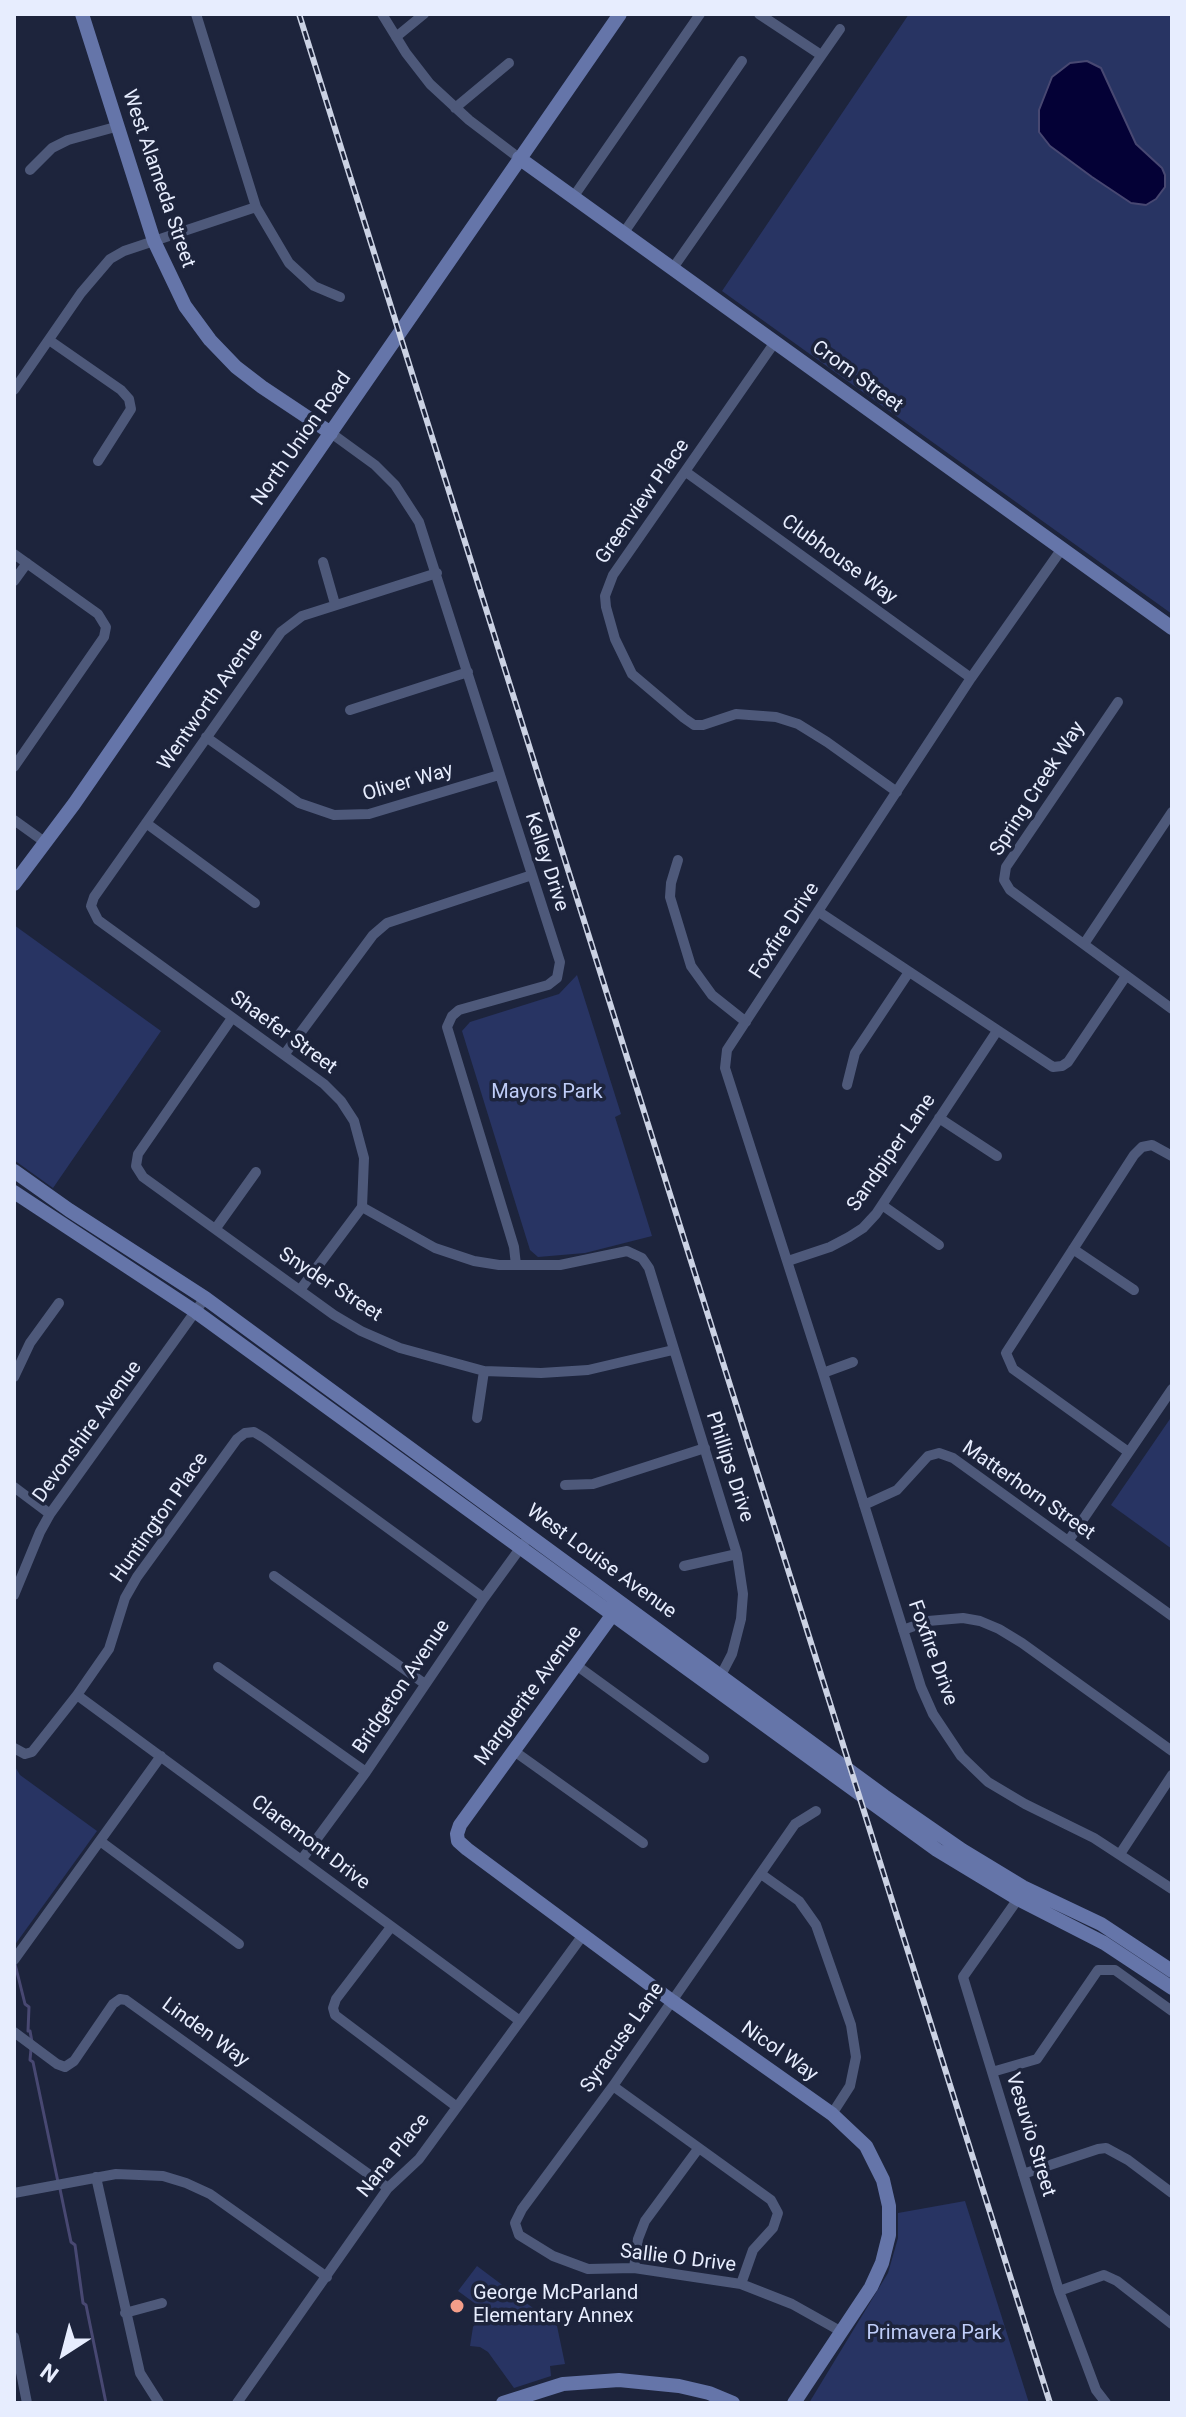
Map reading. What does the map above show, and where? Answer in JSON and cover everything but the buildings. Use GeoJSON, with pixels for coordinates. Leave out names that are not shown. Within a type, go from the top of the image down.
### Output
{"type":"FeatureCollection","features":[{"type":"Feature","properties":{"kind":"street","name":"West Alameda Street"},"geometry":{"type":"LineString","coordinates":[[82,14],[154,241],[185,306],[210,340],[253,380],[331,433]]}},
{"type":"Feature","properties":{"kind":"street"},"geometry":{"type":"LineString","coordinates":[[196,14],[256,207],[289,263],[314,286],[340,297]]}},
{"type":"Feature","properties":{"kind":"street"},"geometry":{"type":"LineString","coordinates":[[382,14],[430,84],[455,108],[519,158]]}},
{"type":"Feature","properties":{"kind":"street"},"geometry":{"type":"LineString","coordinates":[[396,37],[424,14]]}},
{"type":"Feature","properties":{"kind":"street","name":"North Union Road"},"geometry":{"type":"LineString","coordinates":[[14,884],[46,843],[620,14]]}},
{"type":"Feature","properties":{"kind":"street"},"geometry":{"type":"LineString","coordinates":[[574,196],[700,14]]}},
{"type":"Feature","properties":{"kind":"street"},"geometry":{"type":"LineString","coordinates":[[759,14],[821,55]]}},
{"type":"Feature","properties":{"kind":"street"},"geometry":{"type":"LineString","coordinates":[[673,268],[840,29]]}},
{"type":"Feature","properties":{"kind":"street"},"geometry":{"type":"LineString","coordinates":[[625,231],[742,61]]}},
{"type":"Feature","properties":{"kind":"street"},"geometry":{"type":"LineString","coordinates":[[455,108],[509,63]]}},
{"type":"Feature","properties":{"kind":"street"},"geometry":{"type":"LineString","coordinates":[[30,170],[52,148],[68,140],[119,126]]}},
{"type":"Feature","properties":{"kind":"street","name":"Crom Street"},"geometry":{"type":"LineString","coordinates":[[519,158],[625,231],[1172,628]]}},
{"type":"Feature","properties":{"kind":"street"},"geometry":{"type":"LineString","coordinates":[[14,390],[98,271],[110,259],[124,251],[256,207]]}},
{"type":"Feature","properties":{"kind":"street"},"geometry":{"type":"LineString","coordinates":[[49,340],[121,390],[129,399],[131,409],[98,461]]}},
{"type":"Feature","properties":{"kind":"street","name":"Greenview Place"},"geometry":{"type":"LineString","coordinates":[[775,342],[613,575],[605,596],[606,607],[623,660],[644,686],[694,725],[750,713],[798,724],[897,792]]}},
{"type":"Feature","properties":{"kind":"street","name":"Kelley Drive"},"geometry":{"type":"LineString","coordinates":[[331,433],[375,465],[395,485],[419,522],[560,962],[557,978],[548,985],[459,1010],[447,1027],[514,1247],[516,1265]]}},
{"type":"Feature","properties":{"kind":"street","name":"Clubhouse Way"},"geometry":{"type":"LineString","coordinates":[[686,472],[971,678]]}},
{"type":"Feature","properties":{"kind":"street","name":"Foxfire Drive"},"geometry":{"type":"LineString","coordinates":[[1061,550],[971,678],[727,1050],[725,1068],[921,1687],[933,1714],[952,1745],[968,1763],[1002,1791],[1120,1854],[1168,1886]]}},
{"type":"Feature","properties":{"kind":"street"},"geometry":{"type":"LineString","coordinates":[[14,554],[98,614],[106,627],[104,637],[14,767]]}},
{"type":"Feature","properties":{"kind":"street"},"geometry":{"type":"LineString","coordinates":[[323,562],[335,604]]}},
{"type":"Feature","properties":{"kind":"street"},"geometry":{"type":"LineString","coordinates":[[14,581],[27,563]]}},
{"type":"Feature","properties":{"kind":"street","name":"Wentworth Avenue"},"geometry":{"type":"LineString","coordinates":[[106,925],[98,920],[91,906],[281,632],[302,616],[437,573]]}},
{"type":"Feature","properties":{"kind":"street"},"geometry":{"type":"LineString","coordinates":[[350,710],[468,672]]}},
{"type":"Feature","properties":{"kind":"street","name":"Spring Creek Way"},"geometry":{"type":"LineString","coordinates":[[1118,702],[1006,867],[1004,880],[1010,890],[1172,1009]]}},
{"type":"Feature","properties":{"kind":"street","name":"Oliver Way"},"geometry":{"type":"LineString","coordinates":[[206,737],[299,803],[334,815],[369,814],[499,775]]}},
{"type":"Feature","properties":{"kind":"street"},"geometry":{"type":"LineString","coordinates":[[1084,944],[1172,812]]}},
{"type":"Feature","properties":{"kind":"street"},"geometry":{"type":"LineString","coordinates":[[14,820],[46,843]]}},
{"type":"Feature","properties":{"kind":"street"},"geometry":{"type":"LineString","coordinates":[[146,823],[255,903]]}},
{"type":"Feature","properties":{"kind":"street"},"geometry":{"type":"LineString","coordinates":[[678,860],[670,897],[691,966],[712,995],[746,1022]]}},
{"type":"Feature","properties":{"kind":"street"},"geometry":{"type":"LineString","coordinates":[[284,1055],[373,935],[387,923],[532,875]]}},
{"type":"Feature","properties":{"kind":"street"},"geometry":{"type":"LineString","coordinates":[[819,912],[1053,1067],[1068,1062],[1126,976]]}},
{"type":"Feature","properties":{"kind":"street","name":"Shaefer Street"},"geometry":{"type":"LineString","coordinates":[[106,925],[324,1084],[341,1101],[354,1121],[364,1158],[362,1207]]}},
{"type":"Feature","properties":{"kind":"street"},"geometry":{"type":"LineString","coordinates":[[847,1085],[855,1053],[909,972]]}},
{"type":"Feature","properties":{"kind":"street","name":"Snyder Street"},"geometry":{"type":"LineString","coordinates":[[232,1018],[138,1154],[136,1166],[143,1177],[334,1315],[387,1342],[434,1359],[484,1371],[541,1373],[588,1370],[673,1350]]}},
{"type":"Feature","properties":{"kind":"street","name":"Sandpiper Lane"},"geometry":{"type":"LineString","coordinates":[[788,1261],[830,1247],[863,1228],[882,1205],[997,1031]]}},
{"type":"Feature","properties":{"kind":"street"},"geometry":{"type":"LineString","coordinates":[[939,1118],[997,1156]]}},
{"type":"Feature","properties":{"kind":"street"},"geometry":{"type":"LineString","coordinates":[[1127,1451],[1013,1369],[1006,1353],[1134,1155],[1142,1147],[1152,1145],[1172,1156]]}},
{"type":"Feature","properties":{"kind":"street","name":"West Louise Avenue"},"geometry":{"type":"LineString","coordinates":[[14,1171],[205,1298],[622,1602],[717,1681]]}},
{"type":"Feature","properties":{"kind":"street"},"geometry":{"type":"LineString","coordinates":[[216,1228],[256,1172]]}},
{"type":"Feature","properties":{"kind":"street","name":"West Louise Avenue"},"geometry":{"type":"LineString","coordinates":[[14,1192],[196,1312],[612,1615],[717,1681],[1021,1893],[1172,1988]]}},
{"type":"Feature","properties":{"kind":"street"},"geometry":{"type":"LineString","coordinates":[[882,1205],[939,1245]]}},
{"type":"Feature","properties":{"kind":"street"},"geometry":{"type":"LineString","coordinates":[[300,1290],[362,1207],[435,1248],[474,1261],[516,1265]]}},
{"type":"Feature","properties":{"kind":"street"},"geometry":{"type":"LineString","coordinates":[[1073,1249],[1134,1290]]}},
{"type":"Feature","properties":{"kind":"street","name":"Phillips Drive"},"geometry":{"type":"LineString","coordinates":[[516,1265],[560,1265],[619,1251],[642,1258],[649,1268],[737,1554],[743,1594],[741,1619],[732,1654],[717,1681]]}},
{"type":"Feature","properties":{"kind":"street","name":"Devonshire Avenue"},"geometry":{"type":"LineString","coordinates":[[14,1595],[50,1514],[205,1298]]}},
{"type":"Feature","properties":{"kind":"street"},"geometry":{"type":"LineString","coordinates":[[14,1377],[30,1343],[59,1303]]}},
{"type":"Feature","properties":{"kind":"street"},"geometry":{"type":"LineString","coordinates":[[823,1373],[853,1362]]}},
{"type":"Feature","properties":{"kind":"street"},"geometry":{"type":"LineString","coordinates":[[477,1418],[484,1371]]}},
{"type":"Feature","properties":{"kind":"street"},"geometry":{"type":"LineString","coordinates":[[1069,1540],[1172,1389]]}},
{"type":"Feature","properties":{"kind":"street","name":"Huntington Place"},"geometry":{"type":"LineString","coordinates":[[14,1748],[25,1754],[36,1749],[77,1695],[109,1649],[125,1598],[137,1577],[237,1439],[245,1433],[254,1432],[286,1454],[484,1598]]}},
{"type":"Feature","properties":{"kind":"street"},"geometry":{"type":"LineString","coordinates":[[565,1485],[593,1484],[705,1448]]}},
{"type":"Feature","properties":{"kind":"street","name":"Matterhorn Street"},"geometry":{"type":"LineString","coordinates":[[864,1505],[897,1490],[928,1456],[939,1453],[953,1458],[1172,1616]]}},
{"type":"Feature","properties":{"kind":"street"},"geometry":{"type":"LineString","coordinates":[[14,1487],[50,1514]]}},
{"type":"Feature","properties":{"kind":"street","name":"Bridgeton Avenue"},"geometry":{"type":"LineString","coordinates":[[302,1859],[530,1535]]}},
{"type":"Feature","properties":{"kind":"street"},"geometry":{"type":"LineString","coordinates":[[684,1566],[737,1554]]}},
{"type":"Feature","properties":{"kind":"street"},"geometry":{"type":"LineString","coordinates":[[274,1576],[425,1684]]}},
{"type":"Feature","properties":{"kind":"street","name":"Marguerite Avenue"},"geometry":{"type":"LineString","coordinates":[[468,1814],[622,1602]]}},
{"type":"Feature","properties":{"kind":"street"},"geometry":{"type":"LineString","coordinates":[[903,1630],[928,1621],[963,1618],[999,1629],[1172,1751]]}},
{"type":"Feature","properties":{"kind":"street"},"geometry":{"type":"LineString","coordinates":[[576,1665],[704,1758]]}},
{"type":"Feature","properties":{"kind":"street"},"geometry":{"type":"LineString","coordinates":[[218,1667],[366,1772]]}},
{"type":"Feature","properties":{"kind":"street","name":"Claremont Drive"},"geometry":{"type":"LineString","coordinates":[[77,1695],[520,2021]]}},
{"type":"Feature","properties":{"kind":"street"},"geometry":{"type":"LineString","coordinates":[[514,1751],[643,1843]]}},
{"type":"Feature","properties":{"kind":"street"},"geometry":{"type":"LineString","coordinates":[[14,1960],[161,1756]]}},
{"type":"Feature","properties":{"kind":"street"},"geometry":{"type":"LineString","coordinates":[[1120,1854],[1172,1775]]}},
{"type":"Feature","properties":{"kind":"street","name":"Syracuse Lane"},"geometry":{"type":"LineString","coordinates":[[515,2223],[795,1824],[816,1811]]}},
{"type":"Feature","properties":{"kind":"street","name":"Nicol Way"},"geometry":{"type":"LineString","coordinates":[[468,1814],[457,1834],[458,1841],[672,2001],[832,2114],[866,2146],[883,2180],[889,2206],[889,2235],[882,2263],[871,2287],[794,2403]]}},
{"type":"Feature","properties":{"kind":"street"},"geometry":{"type":"LineString","coordinates":[[100,1841],[239,1944]]}},
{"type":"Feature","properties":{"kind":"street"},"geometry":{"type":"LineString","coordinates":[[761,1874],[799,1901],[816,1925],[851,2025],[856,2057],[850,2086],[832,2114]]}},
{"type":"Feature","properties":{"kind":"street","name":"West Louise Avenue"},"geometry":{"type":"LineString","coordinates":[[1021,1893],[1101,1924],[1172,1971]]}},
{"type":"Feature","properties":{"kind":"street","name":"Vesuvio Street"},"geometry":{"type":"LineString","coordinates":[[1021,1893],[963,1977],[1059,2291],[1096,2390],[1106,2403]]}},
{"type":"Feature","properties":{"kind":"street"},"geometry":{"type":"LineString","coordinates":[[391,1927],[336,1999],[333,2008],[335,2015],[457,2107]]}},
{"type":"Feature","properties":{"kind":"street","name":"Nana Place"},"geometry":{"type":"LineString","coordinates":[[237,2403],[388,2188],[419,2159],[583,1935]]}},
{"type":"Feature","properties":{"kind":"street"},"geometry":{"type":"LineString","coordinates":[[992,2072],[1037,2059],[1094,1974],[1105,1968],[1115,1970],[1172,2011]]}},
{"type":"Feature","properties":{"kind":"street","name":"Linden Way"},"geometry":{"type":"LineString","coordinates":[[14,2032],[65,2067],[74,2061],[113,2004],[120,1999],[126,2000],[388,2188]]}},
{"type":"Feature","properties":{"kind":"street"},"geometry":{"type":"LineString","coordinates":[[613,2086],[771,2200],[778,2213],[773,2228],[753,2250],[741,2284]]}},
{"type":"Feature","properties":{"kind":"street"},"geometry":{"type":"LineString","coordinates":[[1023,2174],[1106,2148],[1128,2160],[1172,2193]]}},
{"type":"Feature","properties":{"kind":"street"},"geometry":{"type":"LineString","coordinates":[[634,2268],[638,2239],[645,2221],[698,2149]]}},
{"type":"Feature","properties":{"kind":"street"},"geometry":{"type":"LineString","coordinates":[[14,2193],[133,2173],[186,2183],[221,2202],[327,2277]]}},
{"type":"Feature","properties":{"kind":"street"},"geometry":{"type":"LineString","coordinates":[[96,2177],[140,2373],[159,2403]]}},
{"type":"Feature","properties":{"kind":"street","name":"Sallie O Drive"},"geometry":{"type":"LineString","coordinates":[[515,2223],[519,2235],[553,2256],[588,2269],[634,2268],[741,2284],[792,2304],[842,2332]]}},
{"type":"Feature","properties":{"kind":"street"},"geometry":{"type":"LineString","coordinates":[[1059,2291],[1104,2275],[1117,2281],[1172,2324]]}},
{"type":"Feature","properties":{"kind":"street"},"geometry":{"type":"LineString","coordinates":[[125,2313],[162,2303]]}},
{"type":"Feature","properties":{"kind":"street"},"geometry":{"type":"LineString","coordinates":[[14,2337],[27,2403]]}},
{"type":"Feature","properties":{"kind":"street"},"geometry":{"type":"LineString","coordinates":[[503,2403],[563,2384],[619,2380],[679,2386],[733,2403]]}},
{"type":"Feature","properties":{"kind":"green space"},"geometry":{"type":"Polygon","coordinates":[[[909,14],[1172,14],[1172,614],[722,291],[909,14]]]}},
{"type":"Feature","properties":{"kind":"green space"},"geometry":{"type":"Polygon","coordinates":[[[14,925],[161,1031],[53,1188],[14,1160],[14,925]]]}},
{"type":"Feature","properties":{"kind":"green space","name":"Mayors Park"},"geometry":{"type":"Polygon","coordinates":[[[577,975],[621,1114],[615,1117],[652,1236],[585,1253],[538,1257],[530,1250],[462,1031],[470,1022],[559,994],[577,975]]]}},
{"type":"Feature","properties":{"kind":"green space"},"geometry":{"type":"Polygon","coordinates":[[[1172,1416],[1172,1549],[1111,1505],[1172,1416]]]}},
{"type":"Feature","properties":{"kind":"green space"},"geometry":{"type":"Polygon","coordinates":[[[14,1765],[20,1775],[97,1831],[14,1946],[14,1765]]]}},
{"type":"Feature","properties":{"kind":"green space","name":"Primavera Park"},"geometry":{"type":"Polygon","coordinates":[[[965,2201],[1029,2403],[809,2403],[888,2273],[898,2238],[898,2213],[965,2201]]]}},
{"type":"Feature","properties":{"kind":"green space"},"geometry":{"type":"Polygon","coordinates":[[[477,2266],[557,2326],[565,2364],[550,2366],[551,2376],[514,2388],[488,2352],[470,2346],[473,2327],[484,2310],[458,2291],[477,2266]]]}},
{"type":"Feature","properties":{"kind":"shaded area"},"geometry":{"type":"Polygon","coordinates":[[[1087,61],[1101,68],[1136,144],[1162,168],[1165,175],[1165,187],[1156,199],[1146,205],[1131,203],[1092,177],[1050,146],[1039,132],[1039,110],[1052,77],[1070,63],[1087,61]]]}},
{"type":"Feature","properties":{"kind":"waterway"},"geometry":{"type":"LineString","coordinates":[[15,1964],[25,2004],[29,2007],[28,2031],[32,2042]]}},
{"type":"Feature","properties":{"kind":"waterway"},"geometry":{"type":"LineString","coordinates":[[31,2049],[30,2060],[33,2062],[58,2182]]}},
{"type":"Feature","properties":{"kind":"waterway"},"geometry":{"type":"LineString","coordinates":[[60,2189],[71,2242],[75,2245],[83,2303],[86,2305],[106,2403]]}},
{"type":"Feature","properties":{"kind":"railway"},"geometry":{"type":"LineString","coordinates":[[299,14],[1050,2403]]}},
{"type":"Feature","properties":{"kind":"place","name":"George McParland Elementary Annex"},"geometry":{"type":"Point","coordinates":[457,2306]}}]}
